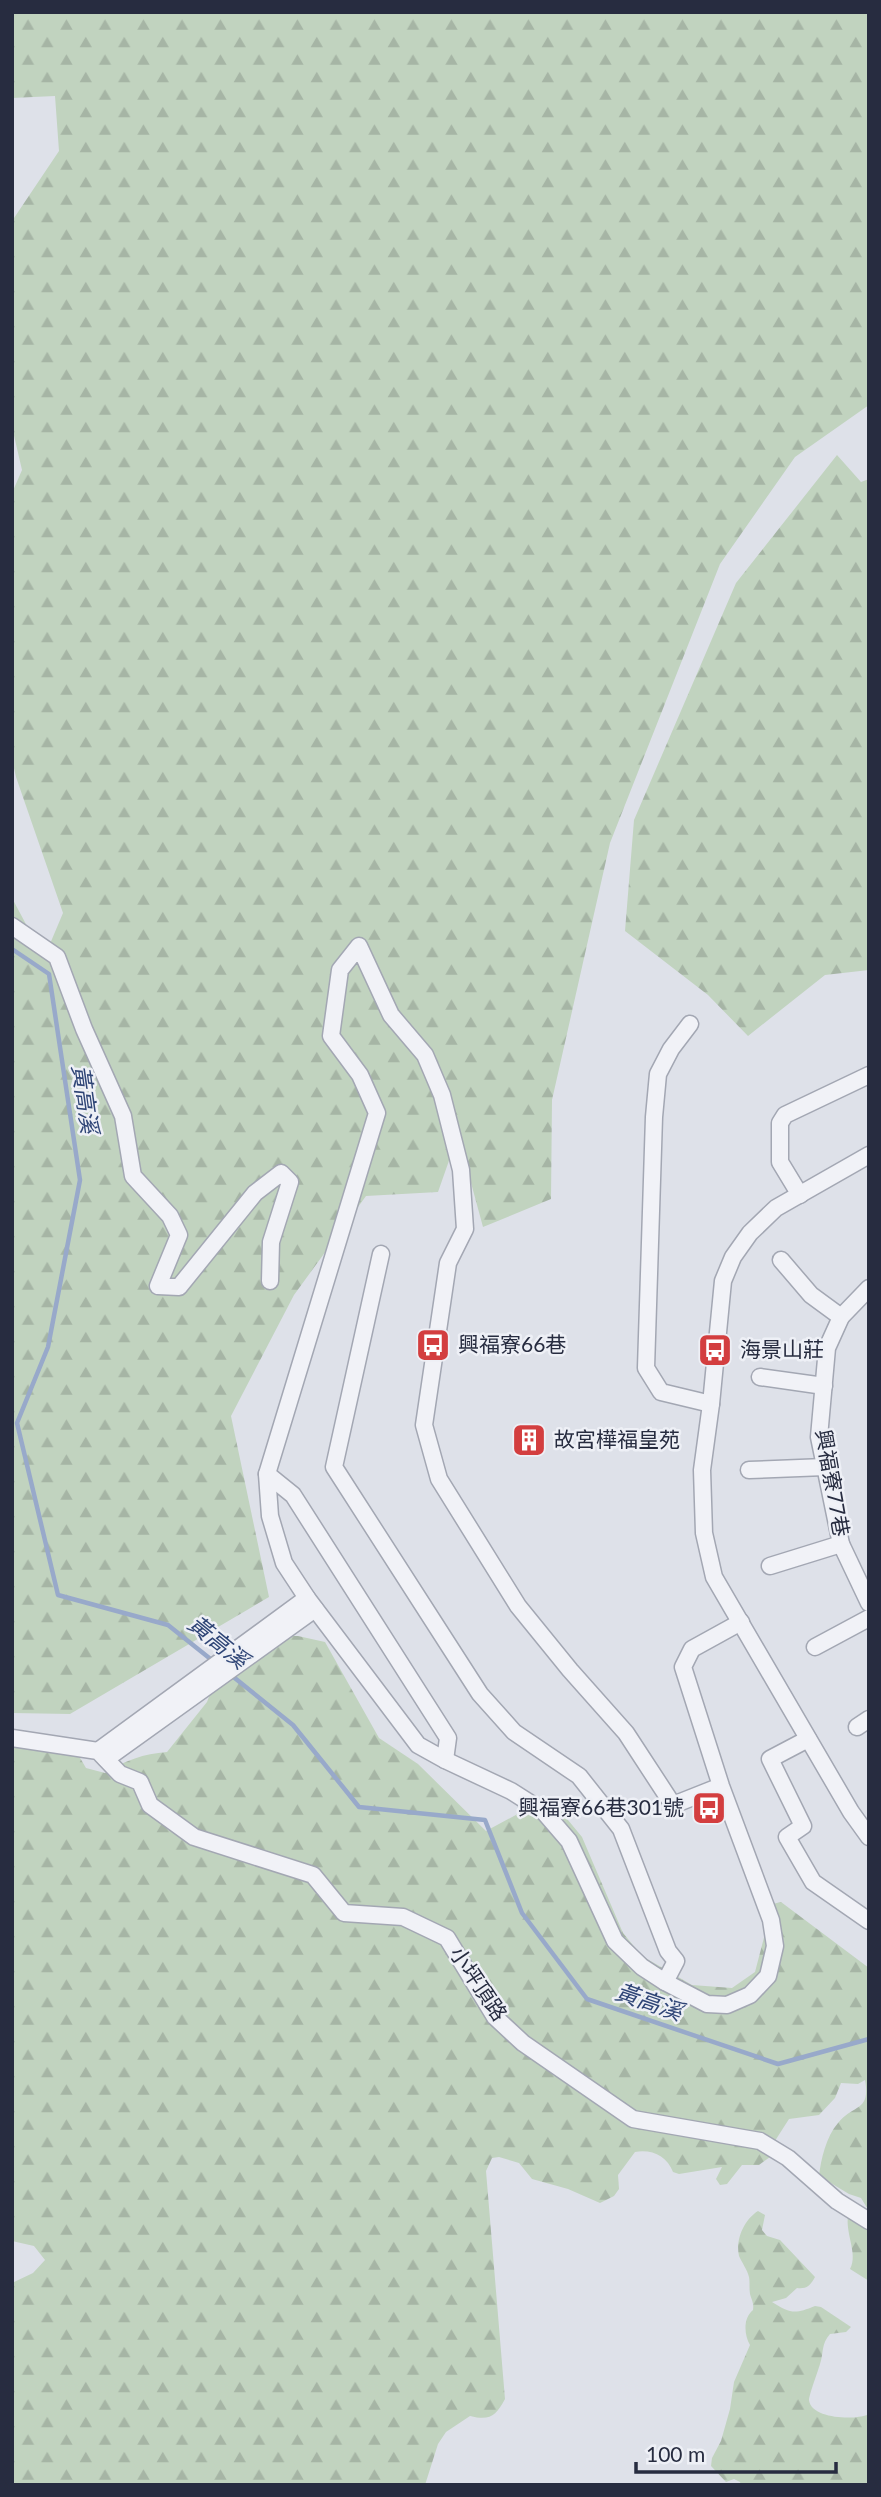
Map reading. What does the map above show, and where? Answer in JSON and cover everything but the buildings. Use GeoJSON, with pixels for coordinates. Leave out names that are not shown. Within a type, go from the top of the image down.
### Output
{"type":"FeatureCollection","features":[{"type":"Feature","properties":{"kind":"street"},"geometry":{"type":"LineString","coordinates":[[12,926],[57,957],[83,1030],[123,1116],[133,1176],[170,1216],[179,1235],[158,1286],[179,1287],[255,1193],[281,1172],[290,1182],[271,1242],[270,1281]]}},
{"type":"Feature","properties":{"kind":"street"},"geometry":{"type":"LineString","coordinates":[[721,1786],[673,1805],[626,1733],[518,1606],[439,1479],[424,1425],[448,1263],[465,1229],[461,1170],[442,1095],[425,1055],[391,1015],[359,946],[340,970],[331,1036],[360,1075],[377,1113],[267,1474],[270,1516],[284,1563],[418,1745],[511,1791],[544,1812],[569,1841],[615,1941],[642,1967],[707,2004],[727,2005],[750,1996],[768,1976],[775,1946],[771,1920],[721,1786],[683,1667],[692,1649],[741,1622]]}},
{"type":"Feature","properties":{"kind":"street"},"geometry":{"type":"LineString","coordinates":[[690,1024],[671,1049],[659,1074],[654,1117],[646,1368],[660,1392],[711,1404]]}},
{"type":"Feature","properties":{"kind":"street"},"geometry":{"type":"LineString","coordinates":[[800,1195],[779,1162],[780,1123],[785,1115],[869,1075]]}},
{"type":"Feature","properties":{"kind":"street"},"geometry":{"type":"LineString","coordinates":[[869,1155],[776,1208],[750,1233],[733,1257],[723,1281],[702,1470],[705,1533],[714,1577],[851,1812],[869,1837]]}},
{"type":"Feature","properties":{"kind":"street"},"geometry":{"type":"LineString","coordinates":[[381,1254],[334,1467],[480,1694],[514,1732],[579,1776],[621,1829],[668,1951],[676,1961],[665,1982]]}},
{"type":"Feature","properties":{"kind":"street"},"geometry":{"type":"LineString","coordinates":[[781,1261],[811,1295],[841,1317]]}},
{"type":"Feature","properties":{"kind":"street","name":"興福寮77巷"},"geometry":{"type":"LineString","coordinates":[[869,1288],[841,1317],[827,1348],[819,1437],[841,1544],[869,1603]]}},
{"type":"Feature","properties":{"kind":"street"},"geometry":{"type":"LineString","coordinates":[[760,1377],[824,1386]]}},
{"type":"Feature","properties":{"kind":"street"},"geometry":{"type":"LineString","coordinates":[[749,1470],[825,1467]]}},
{"type":"Feature","properties":{"kind":"street"},"geometry":{"type":"LineString","coordinates":[[267,1474],[293,1496],[448,1738],[445,1760]]}},
{"type":"Feature","properties":{"kind":"street"},"geometry":{"type":"LineString","coordinates":[[770,1566],[841,1544]]}},
{"type":"Feature","properties":{"kind":"street"},"geometry":{"type":"LineString","coordinates":[[102,1755],[311,1603]]}},
{"type":"Feature","properties":{"kind":"street"},"geometry":{"type":"LineString","coordinates":[[815,1647],[869,1618]]}},
{"type":"Feature","properties":{"kind":"street","name":"小坪頂路"},"geometry":{"type":"LineString","coordinates":[[12,1738],[102,1755],[120,1774],[140,1782],[150,1805],[194,1837],[313,1875],[344,1913],[404,1917],[447,1938],[495,2017],[523,2043],[634,2119],[760,2141],[788,2158],[837,2201],[869,2221]]}},
{"type":"Feature","properties":{"kind":"street"},"geometry":{"type":"LineString","coordinates":[[808,1739],[770,1759],[803,1826],[787,1837],[813,1882],[869,1921]]}},
{"type":"Feature","properties":{"kind":"green space"},"geometry":{"type":"Polygon","coordinates":[[[12,12],[869,12],[869,405],[795,457],[720,564],[610,843],[552,1100],[551,1199],[483,1227],[458,1135],[438,1192],[366,1196],[294,1295],[231,1416],[269,1597],[70,1714],[12,1713],[12,898],[44,958],[63,913],[12,759],[12,493],[22,470],[12,427],[12,221],[59,151],[55,96],[12,98],[12,12]]]}},
{"type":"Feature","properties":{"kind":"green space"},"geometry":{"type":"Polygon","coordinates":[[[837,455],[861,482],[869,479],[869,970],[825,975],[748,1036],[708,995],[625,931],[634,820],[736,583],[837,455]]]}},
{"type":"Feature","properties":{"kind":"green space"},"geometry":{"type":"Polygon","coordinates":[[[272,1636],[298,1636],[325,1642],[379,1738],[418,1764],[486,1831],[549,1797],[582,1837],[623,1933],[642,1956],[692,1985],[732,1988],[755,1972],[767,1926],[760,1907],[781,1902],[869,1968],[869,2211],[861,2198],[819,2176],[830,2135],[844,2117],[863,2103],[865,2080],[858,2084],[841,2083],[835,2098],[819,2115],[789,2119],[773,2144],[770,2157],[759,2165],[742,2165],[727,2184],[720,2185],[716,2179],[722,2167],[679,2174],[673,2172],[667,2162],[658,2155],[635,2152],[618,2175],[619,2189],[614,2196],[600,2203],[568,2189],[532,2179],[519,2163],[499,2157],[492,2158],[486,2171],[505,2399],[492,2416],[470,2416],[446,2432],[438,2444],[425,2485],[12,2485],[12,2283],[33,2273],[45,2260],[34,2246],[12,2241],[12,1749],[35,1740],[76,1751],[86,1768],[105,1773],[135,1758],[167,1752],[207,1702],[217,1675],[272,1636]]]}},
{"type":"Feature","properties":{"kind":"green space"},"geometry":{"type":"Polygon","coordinates":[[[758,2211],[765,2215],[762,2230],[767,2236],[780,2240],[815,2277],[808,2286],[797,2288],[786,2298],[772,2302],[793,2312],[821,2307],[851,2327],[846,2332],[830,2334],[827,2338],[809,2400],[817,2411],[834,2416],[861,2417],[869,2411],[869,2485],[741,2485],[734,2479],[726,2482],[711,2466],[730,2409],[734,2382],[750,2345],[746,2327],[747,2317],[753,2306],[749,2277],[739,2256],[738,2243],[745,2224],[758,2211]]]}},
{"type":"Feature","properties":{"kind":"green space"},"geometry":{"type":"Polygon","coordinates":[[[849,2211],[869,2224],[869,2281],[850,2269],[853,2256],[848,2226],[849,2211]]]}},
{"type":"Feature","properties":{"kind":"waterway","name":"黃高溪"},"geometry":{"type":"LineString","coordinates":[[12,949],[49,974],[80,1180],[48,1347],[17,1423],[58,1595],[168,1625],[213,1661]]}},
{"type":"Feature","properties":{"kind":"waterway","name":"黃高溪"},"geometry":{"type":"LineString","coordinates":[[231,1675],[293,1725],[359,1807],[485,1820],[522,1913],[587,1999],[778,2064],[869,2039]]}},
{"type":"Feature","properties":{"kind":"place","name":"興福寮66巷"},"geometry":{"type":"Point","coordinates":[433,1345]}},
{"type":"Feature","properties":{"kind":"place","name":"海景山莊"},"geometry":{"type":"Point","coordinates":[715,1350]}},
{"type":"Feature","properties":{"kind":"place","name":"故宮樺福皇苑"},"geometry":{"type":"Point","coordinates":[529,1440]}},
{"type":"Feature","properties":{"kind":"place","name":"興福寮66巷301號"},"geometry":{"type":"Point","coordinates":[709,1808]}}]}
